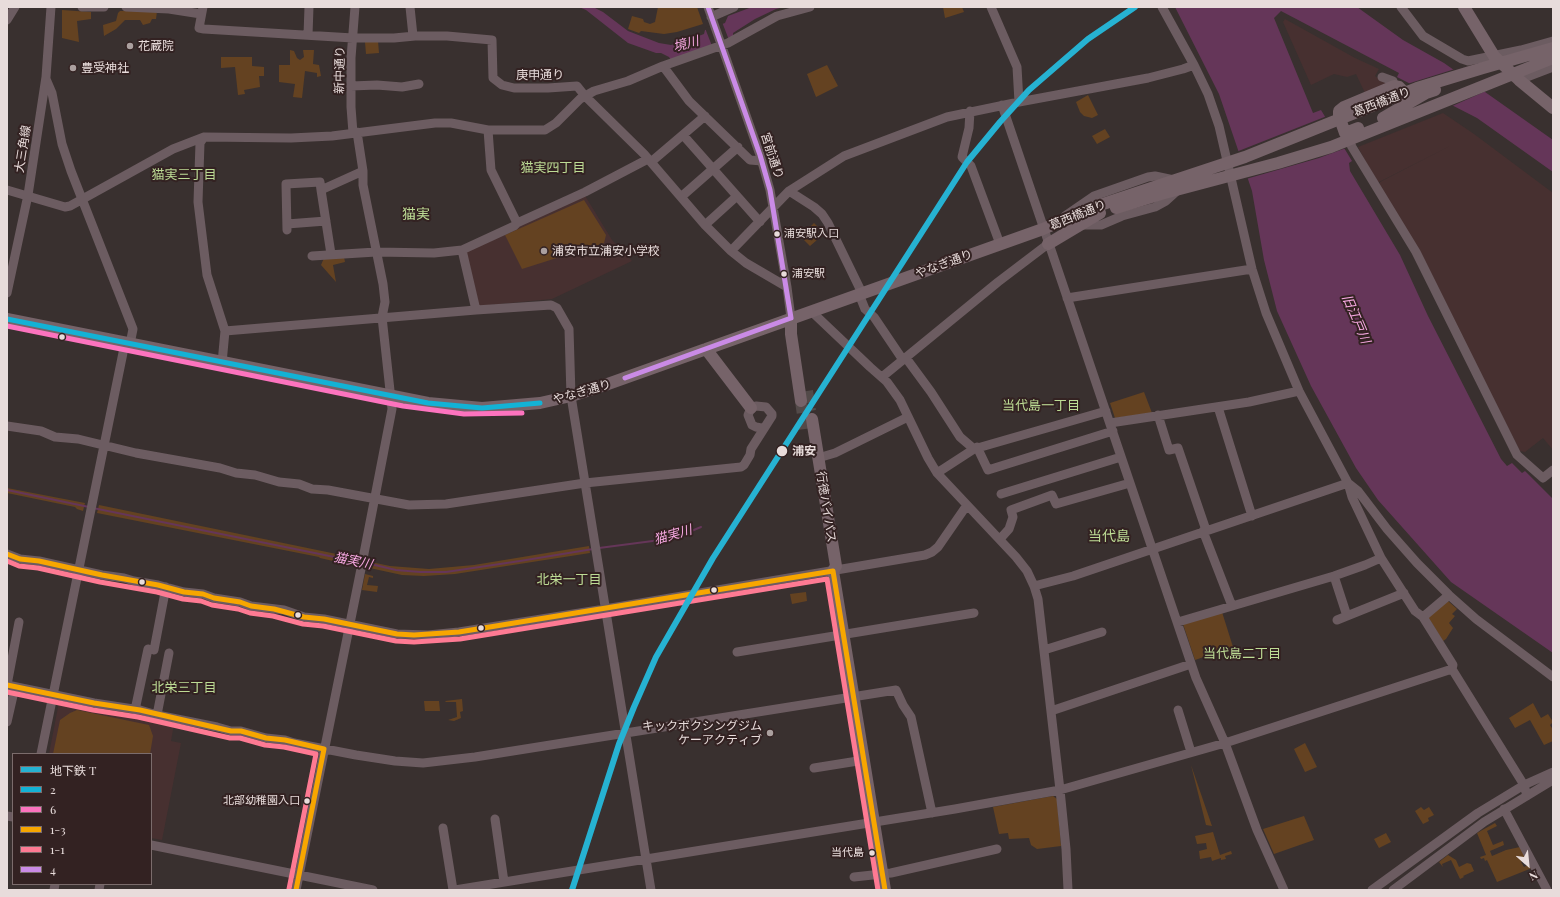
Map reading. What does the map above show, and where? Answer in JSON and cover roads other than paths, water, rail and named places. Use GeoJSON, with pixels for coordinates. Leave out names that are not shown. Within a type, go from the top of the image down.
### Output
{"type":"FeatureCollection","features":[{"type":"Feature","properties":{"kind":"main road"},"geometry":{"type":"LineString","coordinates":[[1464,7],[1494,56],[1519,80],[1553,108]]}},
{"type":"Feature","properties":{"kind":"main road","name":"葛西橋通り"},"geometry":{"type":"LineString","coordinates":[[1043,228],[1245,157],[1393,97],[1482,68],[1553,48]]}},
{"type":"Feature","properties":{"kind":"main road","name":"葛西橋通り"},"geometry":{"type":"LineString","coordinates":[[1099,209],[1292,159],[1331,147],[1487,83],[1553,58]]}},
{"type":"Feature","properties":{"kind":"main road"},"geometry":{"type":"LineString","coordinates":[[1384,118],[1426,93],[1482,68]]}},
{"type":"Feature","properties":{"kind":"main road"},"geometry":{"type":"LineString","coordinates":[[1245,157],[1314,136],[1384,118],[1438,96],[1487,83]]}},
{"type":"Feature","properties":{"kind":"main road"},"geometry":{"type":"LineString","coordinates":[[1292,159],[1320,143],[1335,137],[1357,124],[1393,104],[1402,101],[1404,96],[1403,91],[1399,87],[1394,86],[1344,107],[1339,111],[1339,116],[1345,133],[1357,124]]}},
{"type":"Feature","properties":{"kind":"main road"},"geometry":{"type":"LineString","coordinates":[[1048,244],[1080,225],[1099,209]]}},
{"type":"Feature","properties":{"kind":"main road","name":"やなぎ通り"},"geometry":{"type":"LineString","coordinates":[[7,319],[222,363],[447,406],[482,408],[522,406],[571,396],[618,381],[1043,228]]}},
{"type":"Feature","properties":{"kind":"main road"},"geometry":{"type":"LineString","coordinates":[[791,318],[791,334],[804,396]]}},
{"type":"Feature","properties":{"kind":"main road"},"geometry":{"type":"LineString","coordinates":[[706,349],[751,408]]}},
{"type":"Feature","properties":{"kind":"main road","name":"行徳バイパス"},"geometry":{"type":"LineString","coordinates":[[833,571],[828,567],[808,424],[818,458],[836,566],[833,571],[885,890]]}},
{"type":"Feature","properties":{"kind":"street"},"geometry":{"type":"LineString","coordinates":[[7,20],[15,7]]}},
{"type":"Feature","properties":{"kind":"street","name":"大三角線"},"geometry":{"type":"LineString","coordinates":[[7,293],[28,196],[46,77],[51,7]]}},
{"type":"Feature","properties":{"kind":"street"},"geometry":{"type":"LineString","coordinates":[[82,7],[104,7]]}},
{"type":"Feature","properties":{"kind":"street"},"geometry":{"type":"LineString","coordinates":[[126,7],[202,11],[199,28],[238,32],[352,38],[394,38],[412,36],[410,7]]}},
{"type":"Feature","properties":{"kind":"street"},"geometry":{"type":"LineString","coordinates":[[308,36],[309,7]]}},
{"type":"Feature","properties":{"kind":"street","name":"新中通り"},"geometry":{"type":"LineString","coordinates":[[296,890],[364,558],[392,409],[382,318],[385,302],[362,184],[363,170],[355,133],[351,86],[352,38],[355,7]]}},
{"type":"Feature","properties":{"kind":"street","name":"宮前通り"},"geometry":{"type":"LineString","coordinates":[[708,7],[762,161],[774,207],[791,318]]}},
{"type":"Feature","properties":{"kind":"street"},"geometry":{"type":"LineString","coordinates":[[712,21],[734,7]]}},
{"type":"Feature","properties":{"kind":"street"},"geometry":{"type":"LineString","coordinates":[[7,190],[65,207],[70,206],[173,149],[204,137],[291,138],[332,136],[435,123],[451,123],[488,130],[545,130],[556,123],[585,96],[600,89],[638,77],[721,44],[777,16],[810,7]]}},
{"type":"Feature","properties":{"kind":"street"},"geometry":{"type":"LineString","coordinates":[[991,7],[1017,68],[1019,102]]}},
{"type":"Feature","properties":{"kind":"street"},"geometry":{"type":"LineString","coordinates":[[1162,7],[1194,65],[1208,94],[1220,126],[1252,269],[1266,313],[1299,391],[1348,483],[1352,497],[1381,558],[1415,611],[1423,617],[1454,665],[1452,669],[1524,785],[1527,796]]}},
{"type":"Feature","properties":{"kind":"street"},"geometry":{"type":"LineString","coordinates":[[1401,7],[1423,36],[1468,61],[1553,41]]}},
{"type":"Feature","properties":{"kind":"street","name":"庚申通り"},"geometry":{"type":"LineString","coordinates":[[412,36],[447,36],[492,40],[493,78],[502,85],[514,88],[577,86],[585,96]]}},
{"type":"Feature","properties":{"kind":"street"},"geometry":{"type":"LineString","coordinates":[[731,251],[789,191],[844,156],[947,117],[970,111],[1148,78],[1194,65]]}},
{"type":"Feature","properties":{"kind":"street"},"geometry":{"type":"LineString","coordinates":[[663,66],[689,101],[750,160],[762,161]]}},
{"type":"Feature","properties":{"kind":"street"},"geometry":{"type":"LineString","coordinates":[[1519,80],[1553,67]]}},
{"type":"Feature","properties":{"kind":"street"},"geometry":{"type":"LineString","coordinates":[[41,753],[104,445],[128,343],[133,329],[82,200],[62,144],[52,93],[46,77]]}},
{"type":"Feature","properties":{"kind":"street"},"geometry":{"type":"LineString","coordinates":[[1382,77],[1393,82],[1394,86]]}},
{"type":"Feature","properties":{"kind":"street"},"geometry":{"type":"LineString","coordinates":[[351,86],[377,85],[402,87],[419,84]]}},
{"type":"Feature","properties":{"kind":"street"},"geometry":{"type":"LineString","coordinates":[[585,96],[650,161],[704,225],[731,251],[746,263],[787,287]]}},
{"type":"Feature","properties":{"kind":"street"},"geometry":{"type":"LineString","coordinates":[[1002,105],[1196,678],[1225,743],[1257,830],[1284,890]]}},
{"type":"Feature","properties":{"kind":"street"},"geometry":{"type":"LineString","coordinates":[[970,111],[969,128],[962,157],[971,166],[1000,244]]}},
{"type":"Feature","properties":{"kind":"street"},"geometry":{"type":"LineString","coordinates":[[312,256],[376,252],[434,253],[462,250],[650,161],[705,116]]}},
{"type":"Feature","properties":{"kind":"street"},"geometry":{"type":"LineString","coordinates":[[488,130],[491,170],[517,223]]}},
{"type":"Feature","properties":{"kind":"street"},"geometry":{"type":"LineString","coordinates":[[1345,133],[1416,252],[1516,455],[1543,478],[1553,470]]}},
{"type":"Feature","properties":{"kind":"street"},"geometry":{"type":"LineString","coordinates":[[683,135],[760,222]]}},
{"type":"Feature","properties":{"kind":"street"},"geometry":{"type":"LineString","coordinates":[[204,137],[200,143],[198,202],[207,276],[225,331],[222,363]]}},
{"type":"Feature","properties":{"kind":"street"},"geometry":{"type":"LineString","coordinates":[[681,197],[738,147]]}},
{"type":"Feature","properties":{"kind":"street"},"geometry":{"type":"LineString","coordinates":[[321,190],[363,170]]}},
{"type":"Feature","properties":{"kind":"street"},"geometry":{"type":"LineString","coordinates":[[1058,223],[1094,196],[1148,177],[1155,176],[1171,179],[1184,179],[1229,170]]}},
{"type":"Feature","properties":{"kind":"street"},"geometry":{"type":"LineString","coordinates":[[1058,223],[1102,225],[1122,216],[1155,207],[1161,204],[1180,188],[1229,170]]}},
{"type":"Feature","properties":{"kind":"street"},"geometry":{"type":"LineString","coordinates":[[326,221],[287,227],[286,184],[320,182],[321,190],[326,221],[331,254]]}},
{"type":"Feature","properties":{"kind":"street"},"geometry":{"type":"LineString","coordinates":[[789,191],[822,214],[828,223],[860,294],[865,309],[874,317],[931,392],[960,437],[976,448],[988,470],[1111,427],[1158,415],[1249,402],[1299,391]]}},
{"type":"Feature","properties":{"kind":"street"},"geometry":{"type":"LineString","coordinates":[[704,225],[737,196]]}},
{"type":"Feature","properties":{"kind":"street"},"geometry":{"type":"LineString","coordinates":[[882,376],[905,359],[998,282],[1048,244]]}},
{"type":"Feature","properties":{"kind":"street"},"geometry":{"type":"LineString","coordinates":[[462,250],[476,310]]}},
{"type":"Feature","properties":{"kind":"street"},"geometry":{"type":"LineString","coordinates":[[1067,298],[1252,269]]}},
{"type":"Feature","properties":{"kind":"street"},"geometry":{"type":"LineString","coordinates":[[225,331],[476,310],[555,306],[569,329],[571,396],[651,890]]}},
{"type":"Feature","properties":{"kind":"street"},"geometry":{"type":"LineString","coordinates":[[811,311],[882,376],[893,389],[925,453],[937,473],[1000,539],[1027,571],[1034,586],[1038,599],[1060,790],[1066,849],[1068,890]]}},
{"type":"Feature","properties":{"kind":"street"},"geometry":{"type":"LineString","coordinates":[[7,426],[41,431],[55,437],[78,439],[220,468],[236,473],[255,475],[279,482],[299,484],[312,489],[328,490],[375,500],[409,505],[446,504],[585,483],[741,467],[744,465],[750,455],[751,450],[772,416],[771,411],[762,406],[751,408],[748,415],[752,424],[756,427],[765,427]]}},
{"type":"Feature","properties":{"kind":"street"},"geometry":{"type":"LineString","coordinates":[[1218,407],[1252,516]]}},
{"type":"Feature","properties":{"kind":"street"},"geometry":{"type":"LineString","coordinates":[[937,473],[976,448],[1106,411]]}},
{"type":"Feature","properties":{"kind":"street"},"geometry":{"type":"LineString","coordinates":[[1158,415],[1169,450],[1178,448],[1205,531],[1232,606]]}},
{"type":"Feature","properties":{"kind":"street"},"geometry":{"type":"LineString","coordinates":[[818,458],[835,453],[908,418]]}},
{"type":"Feature","properties":{"kind":"street"},"geometry":{"type":"LineString","coordinates":[[1002,494],[1121,457]]}},
{"type":"Feature","properties":{"kind":"street"},"geometry":{"type":"LineString","coordinates":[[1000,539],[1009,529],[1013,517],[1011,510],[1052,495],[1056,504],[1130,482]]}},
{"type":"Feature","properties":{"kind":"street"},"geometry":{"type":"LineString","coordinates":[[1034,586],[1073,576],[1348,483]]}},
{"type":"Feature","properties":{"kind":"street"},"geometry":{"type":"LineString","coordinates":[[1348,483],[1358,491],[1407,552],[1449,595],[1476,620],[1553,677]]}},
{"type":"Feature","properties":{"kind":"street"},"geometry":{"type":"LineString","coordinates":[[7,554],[24,559],[166,587],[184,592],[203,594],[214,598],[240,602],[251,606],[274,608],[297,615],[397,634],[428,635],[459,632],[605,609],[925,555],[938,547],[967,505]]}},
{"type":"Feature","properties":{"kind":"street"},"geometry":{"type":"LineString","coordinates":[[1178,622],[1334,576],[1381,558]]}},
{"type":"Feature","properties":{"kind":"street"},"geometry":{"type":"LineString","coordinates":[[1334,576],[1347,616]]}},
{"type":"Feature","properties":{"kind":"street"},"geometry":{"type":"LineString","coordinates":[[135,710],[166,587]]}},
{"type":"Feature","properties":{"kind":"street"},"geometry":{"type":"LineString","coordinates":[[1337,620],[1404,593]]}},
{"type":"Feature","properties":{"kind":"street"},"geometry":{"type":"LineString","coordinates":[[1423,617],[1449,595]]}},
{"type":"Feature","properties":{"kind":"street"},"geometry":{"type":"LineString","coordinates":[[737,652],[974,613]]}},
{"type":"Feature","properties":{"kind":"street"},"geometry":{"type":"LineString","coordinates":[[7,722],[10,686],[19,622]]}},
{"type":"Feature","properties":{"kind":"street"},"geometry":{"type":"LineString","coordinates":[[1044,650],[1102,632]]}},
{"type":"Feature","properties":{"kind":"street"},"geometry":{"type":"LineString","coordinates":[[157,715],[169,653]]}},
{"type":"Feature","properties":{"kind":"street"},"geometry":{"type":"LineString","coordinates":[[1051,711],[1191,664]]}},
{"type":"Feature","properties":{"kind":"street"},"geometry":{"type":"LineString","coordinates":[[443,828],[454,890],[932,813],[1060,790],[1225,743],[1452,669]]}},
{"type":"Feature","properties":{"kind":"street"},"geometry":{"type":"LineString","coordinates":[[10,686],[148,712],[377,759],[423,763],[475,757],[625,734],[896,690],[911,717],[932,813]]}},
{"type":"Feature","properties":{"kind":"street"},"geometry":{"type":"LineString","coordinates":[[1178,710],[1191,752]]}},
{"type":"Feature","properties":{"kind":"street"},"geometry":{"type":"LineString","coordinates":[[814,768],[864,760]]}},
{"type":"Feature","properties":{"kind":"street"},"geometry":{"type":"LineString","coordinates":[[1372,890],[1478,813],[1524,785],[1552,776]]}},
{"type":"Feature","properties":{"kind":"street"},"geometry":{"type":"LineString","coordinates":[[1392,890],[1484,822],[1527,796],[1552,776]]}},
{"type":"Feature","properties":{"kind":"street"},"geometry":{"type":"LineString","coordinates":[[1504,809],[1547,890]]}},
{"type":"Feature","properties":{"kind":"street"},"geometry":{"type":"LineString","coordinates":[[495,820],[504,882]]}},
{"type":"Feature","properties":{"kind":"street"},"geometry":{"type":"LineString","coordinates":[[152,845],[373,890]]}},
{"type":"Feature","properties":{"kind":"street"},"geometry":{"type":"LineString","coordinates":[[854,877],[882,874],[997,849]]}},
{"type":"Feature","properties":{"kind":"water","name":"境川"},"geometry":{"type":"Polygon","coordinates":[[[579,7],[593,7],[603,12],[628,31],[659,43],[671,45],[704,34],[705,30],[725,23],[728,16],[752,7],[784,7],[776,9],[755,19],[733,33],[733,37],[671,60],[669,57],[661,53],[656,53],[628,43],[586,10],[579,7]]]}},
{"type":"Feature","properties":{"kind":"water","name":"旧江戸川"},"geometry":{"type":"Polygon","coordinates":[[[1175,7],[1357,7],[1403,40],[1444,63],[1553,140],[1553,172],[1477,118],[1397,77],[1399,73],[1281,11],[1274,18],[1313,113],[1321,110],[1352,161],[1349,163],[1350,171],[1400,255],[1428,316],[1501,459],[1507,466],[1512,463],[1522,473],[1525,471],[1553,499],[1553,653],[1451,582],[1378,500],[1356,468],[1311,386],[1277,311],[1264,260],[1252,191],[1219,94],[1175,7]]]}},
{"type":"Feature","properties":{"kind":"waterway","name":"猫実川"},"geometry":{"type":"LineString","coordinates":[[7,490],[89,507]]}},
{"type":"Feature","properties":{"kind":"waterway","name":"猫実川"},"geometry":{"type":"LineString","coordinates":[[93,508],[359,562]]}},
{"type":"Feature","properties":{"kind":"waterway","name":"猫実川"},"geometry":{"type":"LineString","coordinates":[[599,548],[668,539],[701,527]]}},
{"type":"Feature","properties":{"kind":"waterway","name":"猫実川"},"geometry":{"type":"LineString","coordinates":[[366,563],[396,570],[446,572],[593,549]]}},
{"type":"Feature","properties":{"kind":"tunnel"},"geometry":{"type":"LineString","coordinates":[[807,391],[810,411]]}},
{"type":"Feature","properties":{"kind":"tunnel"},"geometry":{"type":"LineString","coordinates":[[801,401],[805,429]]}},
{"type":"Feature","properties":{"kind":"metro line","name":"T"},"geometry":{"type":"LineString","coordinates":[[572,890],[619,744],[634,707],[656,657],[713,558],[967,162],[1029,90],[1088,39],[1135,7]]}},
{"type":"Feature","properties":{"kind":"place","name":"花蔵院"},"geometry":{"type":"Point","coordinates":[130,46]}},
{"type":"Feature","properties":{"kind":"place","name":"豊受神社"},"geometry":{"type":"Point","coordinates":[73,68]}},
{"type":"Feature","properties":{"kind":"place","name":"浦安駅入口"},"geometry":{"type":"Point","coordinates":[777,234]}},
{"type":"Feature","properties":{"kind":"place","name":"浦安市立浦安小学校"},"geometry":{"type":"Point","coordinates":[544,251]}},
{"type":"Feature","properties":{"kind":"place","name":"浦安駅"},"geometry":{"type":"Point","coordinates":[784,274]}},
{"type":"Feature","properties":{"kind":"place","name":"浦安"},"geometry":{"type":"Point","coordinates":[782,451]}},
{"type":"Feature","properties":{"kind":"place","name":"キックボクシングジム ケーアクティブ"},"geometry":{"type":"Point","coordinates":[770,733]}},
{"type":"Feature","properties":{"kind":"place","name":"北部幼稚園入口"},"geometry":{"type":"Point","coordinates":[307,801]}},
{"type":"Feature","properties":{"kind":"place","name":"当代島"},"geometry":{"type":"Point","coordinates":[872,853]}},
{"type":"Feature","properties":{"kind":"district","name":"猫実四丁目"},"geometry":{"type":"Point","coordinates":[553,168]}},
{"type":"Feature","properties":{"kind":"district","name":"猫実三丁目"},"geometry":{"type":"Point","coordinates":[184,175]}},
{"type":"Feature","properties":{"kind":"district","name":"猫実"},"geometry":{"type":"Point","coordinates":[416,215]}},
{"type":"Feature","properties":{"kind":"district","name":"当代島一丁目"},"geometry":{"type":"Point","coordinates":[1041,406]}},
{"type":"Feature","properties":{"kind":"district","name":"当代島"},"geometry":{"type":"Point","coordinates":[1109,537]}},
{"type":"Feature","properties":{"kind":"district","name":"北栄一丁目"},"geometry":{"type":"Point","coordinates":[569,580]}},
{"type":"Feature","properties":{"kind":"district","name":"当代島二丁目"},"geometry":{"type":"Point","coordinates":[1242,654]}},
{"type":"Feature","properties":{"kind":"district","name":"北栄三丁目"},"geometry":{"type":"Point","coordinates":[184,688]}}]}
